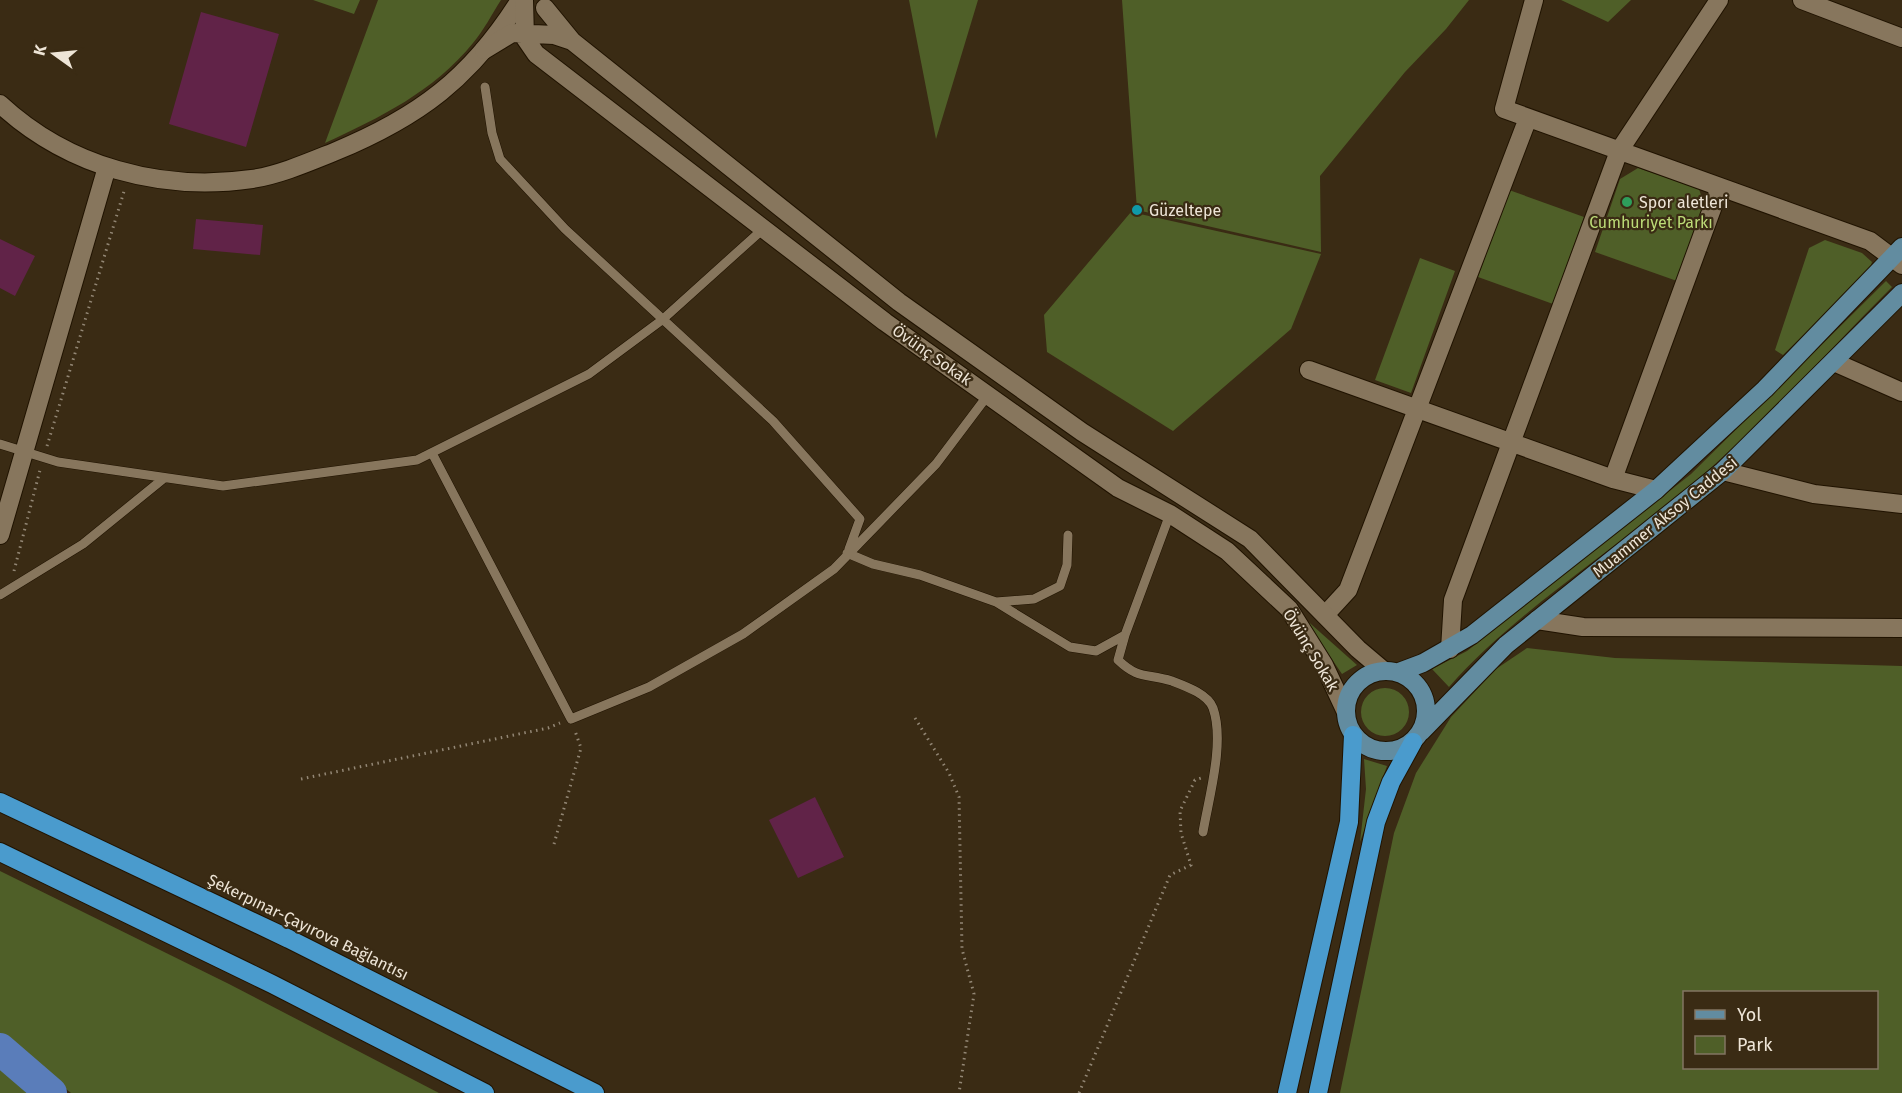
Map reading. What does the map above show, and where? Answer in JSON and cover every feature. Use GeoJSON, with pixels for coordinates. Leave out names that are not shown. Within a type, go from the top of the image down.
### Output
{"type":"FeatureCollection","features":[{"type":"Feature","properties":{"kind":"highway"},"geometry":{"type":"LineString","coordinates":[[1287,1093],[1349,822],[1353,735]]}},
{"type":"Feature","properties":{"kind":"highway"},"geometry":{"type":"LineString","coordinates":[[1318,1093],[1376,822],[1391,782],[1417,737]]}},
{"type":"Feature","properties":{"kind":"highway","name":"Şekerpınar-Çayırova Bağlantısı"},"geometry":{"type":"LineString","coordinates":[[0,802],[289,939],[592,1091]]}},
{"type":"Feature","properties":{"kind":"highway"},"geometry":{"type":"LineString","coordinates":[[0,852],[272,984],[485,1093]]}},
{"type":"Feature","properties":{"kind":"main road"},"geometry":{"type":"LineString","coordinates":[[1353,735],[1347,723],[1346,710],[1353,687],[1372,673],[1392,672],[1450,649],[1472,635],[1656,490],[1765,389],[1899,256]]}},
{"type":"Feature","properties":{"kind":"main road","name":"Muammer Aksoy Caddesi"},"geometry":{"type":"LineString","coordinates":[[1353,735],[1362,745],[1375,751],[1395,751],[1417,737],[1499,652],[1723,471],[1902,293]]}},
{"type":"Feature","properties":{"kind":"main road"},"geometry":{"type":"LineString","coordinates":[[1392,672],[1416,683],[1426,702],[1425,722],[1417,737]]}},
{"type":"Feature","properties":{"kind":"street","name":"Övünç Sokak"},"geometry":{"type":"LineString","coordinates":[[522,0],[525,38],[536,54],[885,322],[1118,488],[1170,514],[1227,550],[1289,609],[1324,665],[1346,710]]}},
{"type":"Feature","properties":{"kind":"street"},"geometry":{"type":"LineString","coordinates":[[0,104],[22,124],[89,160],[129,175],[196,184],[255,179],[321,157],[382,132],[435,98],[484,50],[522,0]]}},
{"type":"Feature","properties":{"kind":"street"},"geometry":{"type":"LineString","coordinates":[[1534,0],[1504,109],[1870,241],[1899,256]]}},
{"type":"Feature","properties":{"kind":"street"},"geometry":{"type":"LineString","coordinates":[[1450,649],[1453,600],[1619,151],[1719,0]]}},
{"type":"Feature","properties":{"kind":"street"},"geometry":{"type":"LineString","coordinates":[[1802,0],[1902,38]]}},
{"type":"Feature","properties":{"kind":"street","name":"Övünç Sokak"},"geometry":{"type":"LineString","coordinates":[[546,4],[572,41],[899,302],[1082,432],[1250,539],[1358,649],[1392,672]]}},
{"type":"Feature","properties":{"kind":"street"},"geometry":{"type":"LineString","coordinates":[[523,24],[546,4]]}},
{"type":"Feature","properties":{"kind":"street"},"geometry":{"type":"LineString","coordinates":[[484,50],[512,33],[554,35],[572,41]]}},
{"type":"Feature","properties":{"kind":"street"},"geometry":{"type":"LineString","coordinates":[[1325,615],[1348,590],[1528,118]]}},
{"type":"Feature","properties":{"kind":"street"},"geometry":{"type":"LineString","coordinates":[[0,535],[108,167]]}},
{"type":"Feature","properties":{"kind":"street"},"geometry":{"type":"LineString","coordinates":[[1614,479],[1720,187]]}},
{"type":"Feature","properties":{"kind":"street"},"geometry":{"type":"LineString","coordinates":[[1834,362],[1902,392]]}},
{"type":"Feature","properties":{"kind":"street"},"geometry":{"type":"LineString","coordinates":[[1309,370],[1614,479],[1656,490]]}},
{"type":"Feature","properties":{"kind":"street"},"geometry":{"type":"LineString","coordinates":[[1723,471],[1814,494],[1902,504]]}},
{"type":"Feature","properties":{"kind":"street"},"geometry":{"type":"LineString","coordinates":[[1537,620],[1583,627],[1902,628]]}},
{"type":"Feature","properties":{"kind":"lane"},"geometry":{"type":"LineString","coordinates":[[485,87],[500,159],[565,229],[773,422],[860,519],[848,553]]}},
{"type":"Feature","properties":{"kind":"lane"},"geometry":{"type":"LineString","coordinates":[[0,444],[44,458],[163,479],[223,486],[417,460],[589,374],[662,320],[763,229]]}},
{"type":"Feature","properties":{"kind":"lane"},"geometry":{"type":"LineString","coordinates":[[432,453],[571,719],[649,687],[743,634],[834,569],[936,465],[988,395]]}},
{"type":"Feature","properties":{"kind":"lane"},"geometry":{"type":"LineString","coordinates":[[4,593],[83,544],[163,479]]}},
{"type":"Feature","properties":{"kind":"lane"},"geometry":{"type":"LineString","coordinates":[[1170,514],[1118,660],[1131,673],[1172,682],[1202,695],[1213,707],[1217,743],[1203,832]]}},
{"type":"Feature","properties":{"kind":"lane"},"geometry":{"type":"LineString","coordinates":[[996,602],[1034,599],[1060,586],[1067,565],[1068,535]]}},
{"type":"Feature","properties":{"kind":"lane"},"geometry":{"type":"LineString","coordinates":[[848,553],[873,564],[920,575],[996,602],[1070,647],[1096,651],[1125,635]]}},
{"type":"Feature","properties":{"kind":"path"},"geometry":{"type":"LineString","coordinates":[[4,593],[127,181]]}},
{"type":"Feature","properties":{"kind":"path"},"geometry":{"type":"LineString","coordinates":[[915,718],[949,772],[959,797],[962,949],[974,994],[959,1093]]}},
{"type":"Feature","properties":{"kind":"path"},"geometry":{"type":"LineString","coordinates":[[301,779],[537,731],[571,719],[581,748],[554,844]]}},
{"type":"Feature","properties":{"kind":"path"},"geometry":{"type":"LineString","coordinates":[[1079,1093],[1170,875],[1191,865],[1181,833],[1180,811],[1195,780],[1213,773]]}},
{"type":"Feature","properties":{"kind":"green space"},"geometry":{"type":"Polygon","coordinates":[[[313,0],[360,0],[354,14],[313,0]]]}},
{"type":"Feature","properties":{"kind":"green space"},"geometry":{"type":"Polygon","coordinates":[[[378,0],[501,0],[477,38],[441,76],[386,113],[325,143],[378,0]]]}},
{"type":"Feature","properties":{"kind":"green space"},"geometry":{"type":"Polygon","coordinates":[[[909,0],[978,0],[936,139],[909,0]]]}},
{"type":"Feature","properties":{"kind":"green space","name":"Güzeltepe"},"geometry":{"type":"Polygon","coordinates":[[[1122,0],[1469,0],[1446,29],[1405,72],[1320,176],[1321,252],[1137,210],[1122,0]]]}},
{"type":"Feature","properties":{"kind":"green space"},"geometry":{"type":"Polygon","coordinates":[[[1561,0],[1631,0],[1608,22],[1561,0]]]}},
{"type":"Feature","properties":{"kind":"green space","name":"Cumhuriyet Parkı"},"geometry":{"type":"Polygon","coordinates":[[[1638,168],[1699,189],[1704,204],[1677,281],[1595,252],[1620,179],[1638,168]]]}},
{"type":"Feature","properties":{"kind":"green space"},"geometry":{"type":"Polygon","coordinates":[[[1509,190],[1584,217],[1553,304],[1478,277],[1509,190]]]}},
{"type":"Feature","properties":{"kind":"green space"},"geometry":{"type":"Polygon","coordinates":[[[1131,212],[1321,254],[1291,329],[1173,431],[1047,352],[1044,315],[1131,212]]]}},
{"type":"Feature","properties":{"kind":"green space"},"geometry":{"type":"Polygon","coordinates":[[[1825,240],[1862,253],[1872,262],[1869,271],[1783,355],[1775,350],[1809,248],[1825,240]]]}},
{"type":"Feature","properties":{"kind":"green space"},"geometry":{"type":"Polygon","coordinates":[[[1420,258],[1455,271],[1411,393],[1375,380],[1420,258]]]}},
{"type":"Feature","properties":{"kind":"green space"},"geometry":{"type":"Polygon","coordinates":[[[1886,281],[1892,287],[1717,463],[1534,607],[1475,659],[1449,687],[1432,669],[1467,651],[1691,474],[1886,281]]]}},
{"type":"Feature","properties":{"kind":"green space"},"geometry":{"type":"Polygon","coordinates":[[[1303,617],[1357,665],[1342,674],[1303,617]]]}},
{"type":"Feature","properties":{"kind":"green space"},"geometry":{"type":"Polygon","coordinates":[[[1527,648],[1615,658],[1902,666],[1902,1093],[1340,1093],[1394,833],[1416,773],[1451,717],[1496,669],[1527,648]]]}},
{"type":"Feature","properties":{"kind":"green space"},"geometry":{"type":"Polygon","coordinates":[[[1380,688],[1390,688],[1405,698],[1409,712],[1408,721],[1399,732],[1390,736],[1380,736],[1365,726],[1361,717],[1361,707],[1371,692],[1380,688]]]}},
{"type":"Feature","properties":{"kind":"green space"},"geometry":{"type":"Polygon","coordinates":[[[1364,759],[1387,766],[1360,842],[1366,789],[1364,759]]]}},
{"type":"Feature","properties":{"kind":"green space"},"geometry":{"type":"Polygon","coordinates":[[[0,871],[229,984],[439,1093],[71,1093],[0,1034],[0,871]]]}},
{"type":"Feature","properties":{"kind":"green space"},"geometry":{"type":"Polygon","coordinates":[[[0,1066],[36,1093],[0,1093],[0,1066]]]}},
{"type":"Feature","properties":{"kind":"building"},"geometry":{"type":"Polygon","coordinates":[[[201,12],[279,34],[246,147],[169,124],[201,12]]]}},
{"type":"Feature","properties":{"kind":"building"},"geometry":{"type":"Polygon","coordinates":[[[196,219],[263,225],[260,255],[193,249],[196,219]]]}},
{"type":"Feature","properties":{"kind":"building"},"geometry":{"type":"Polygon","coordinates":[[[0,239],[35,256],[15,296],[0,288],[0,239]]]}},
{"type":"Feature","properties":{"kind":"building"},"geometry":{"type":"Polygon","coordinates":[[[815,797],[844,857],[798,878],[769,820],[815,797]]]}},
{"type":"Feature","properties":{"kind":"waterway"},"geometry":{"type":"LineString","coordinates":[[0,1049],[51,1093]]}},
{"type":"Feature","properties":{"kind":"place","name":"Spor aletleri"},"geometry":{"type":"Point","coordinates":[1627,202]}},
{"type":"Feature","properties":{"kind":"place","name":"Güzeltepe"},"geometry":{"type":"Point","coordinates":[1137,210]}}]}
